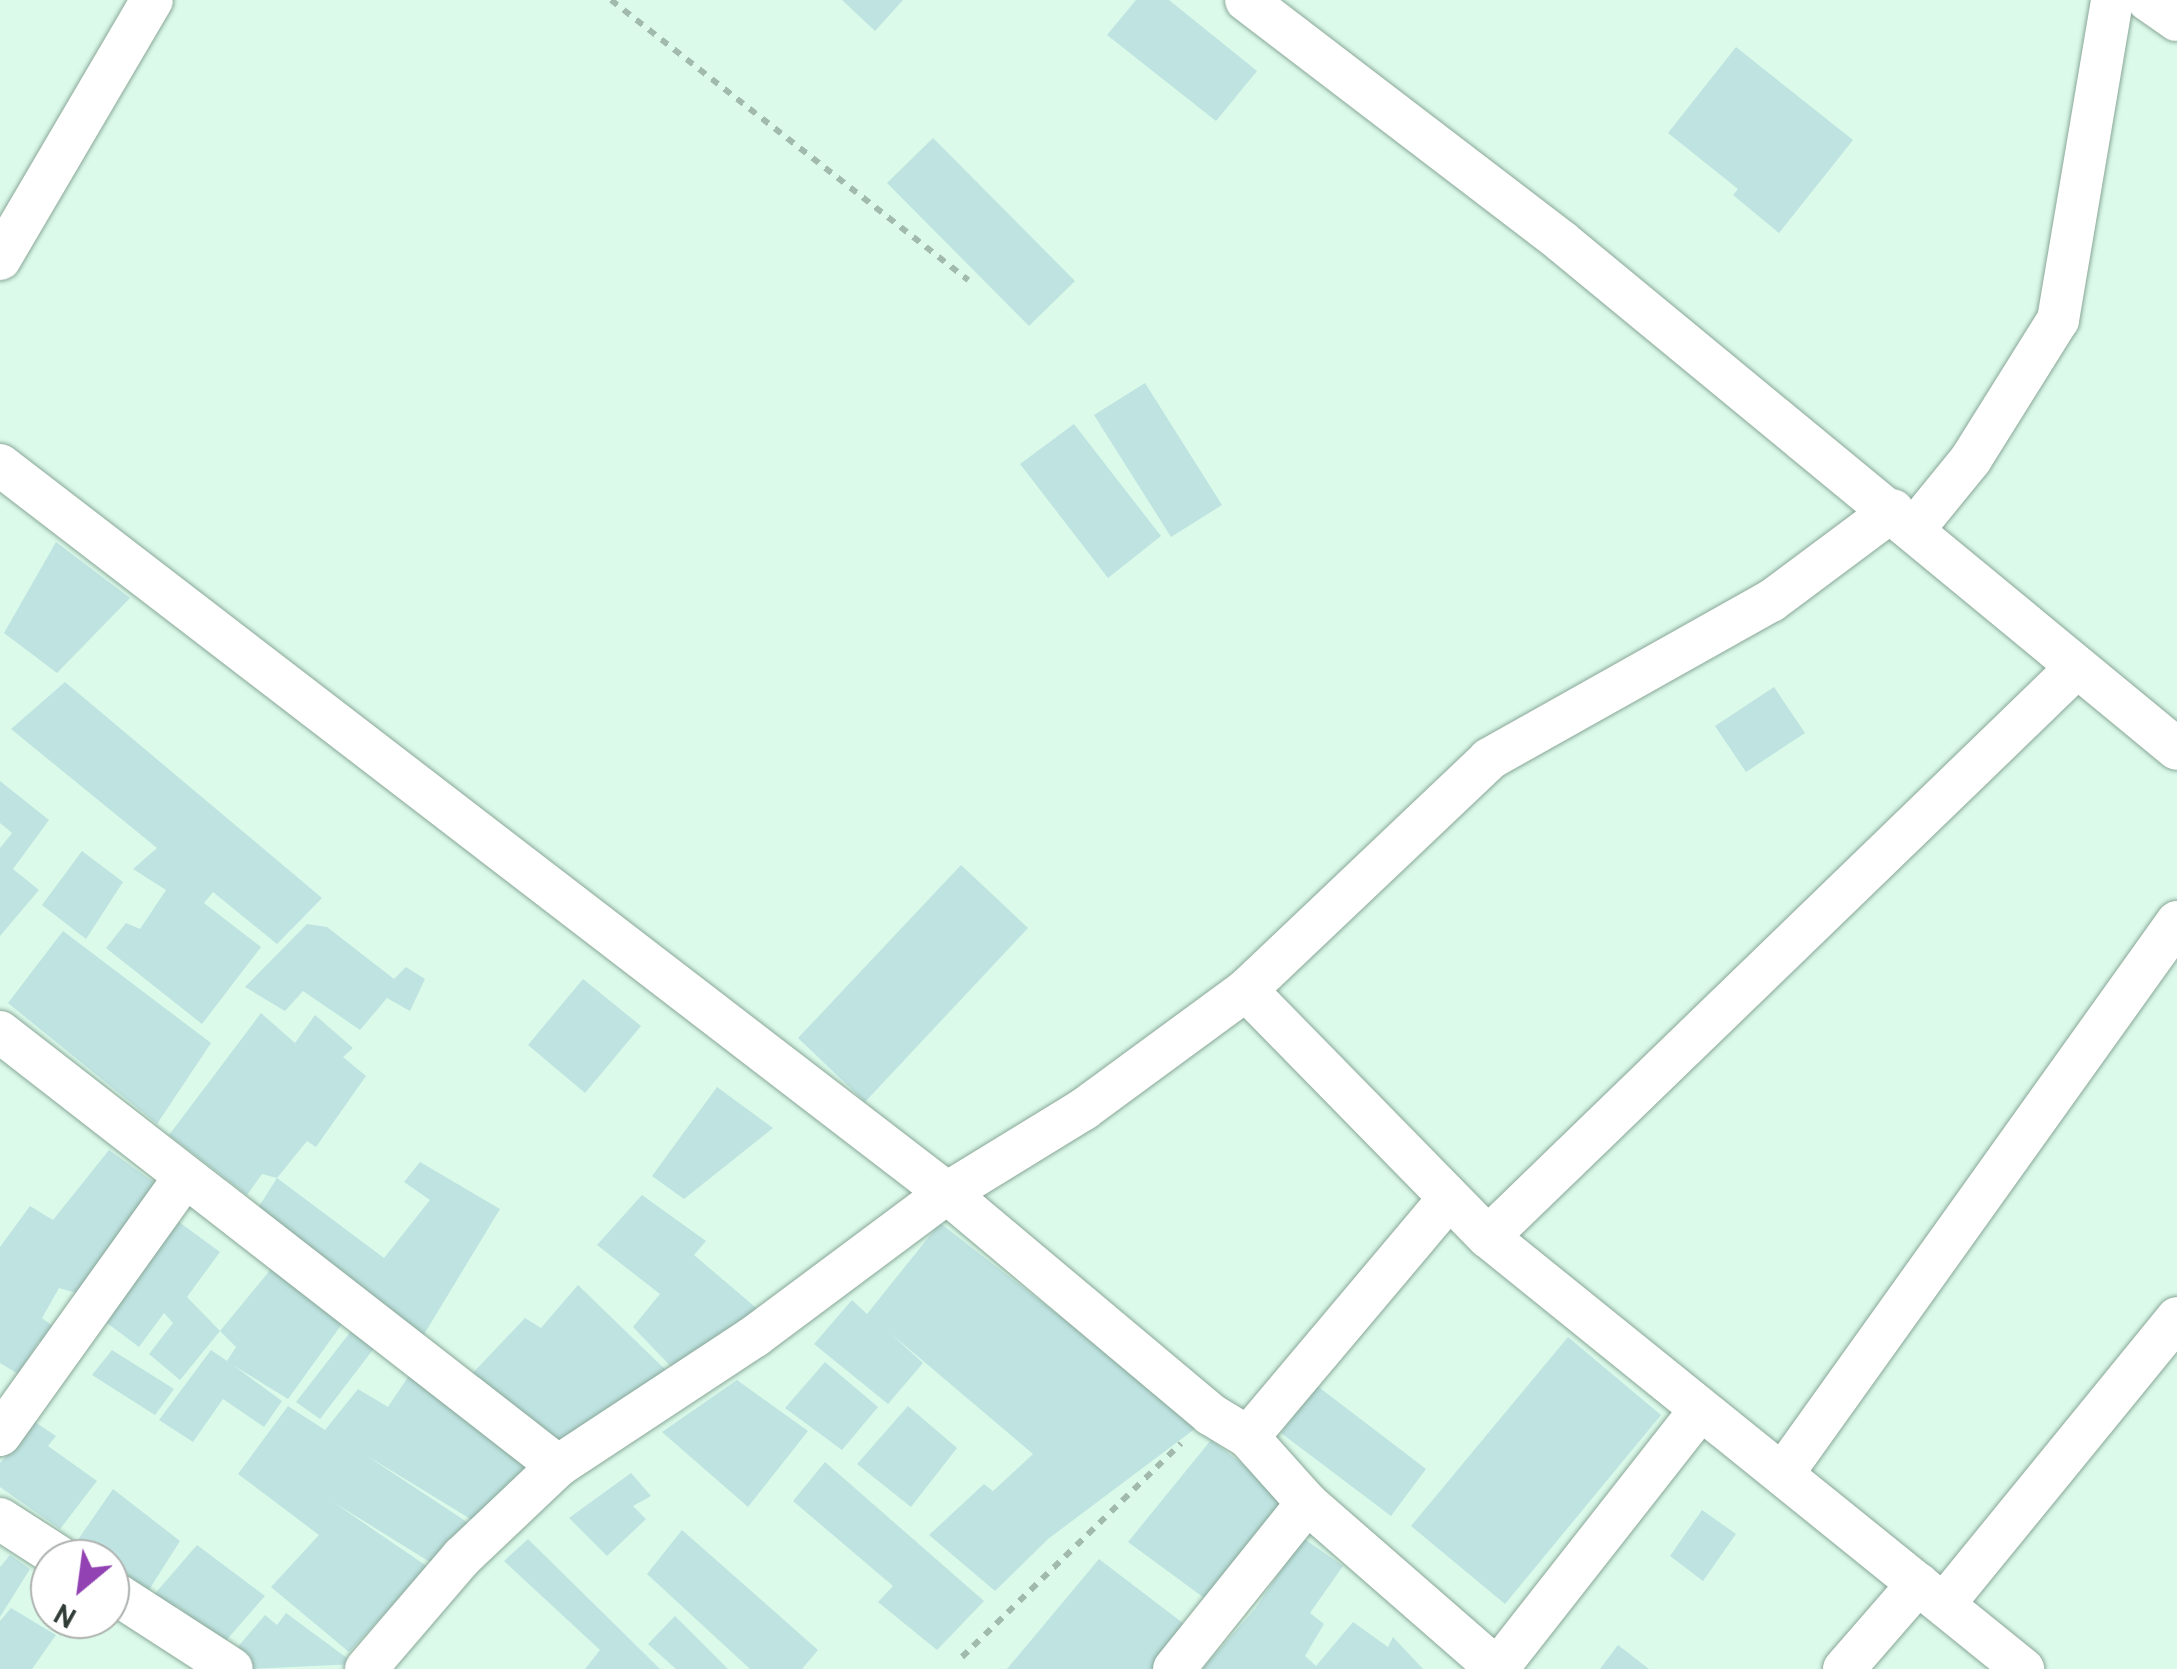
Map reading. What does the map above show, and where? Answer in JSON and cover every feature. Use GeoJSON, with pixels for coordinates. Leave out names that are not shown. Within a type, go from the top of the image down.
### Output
{"type":"FeatureCollection","features":[{"type":"Feature","properties":{"kind":"street"},"geometry":{"type":"LineString","coordinates":[[6,232],[152,0]]}},
{"type":"Feature","properties":{"kind":"street"},"geometry":{"type":"LineString","coordinates":[[1246,0],[1372,93],[1903,520],[2177,749]]}},
{"type":"Feature","properties":{"kind":"street"},"geometry":{"type":"LineString","coordinates":[[366,1669],[462,1558],[558,1466],[755,1336],[947,1193],[1084,1109],[1246,990],[1488,759],[1770,601],[1903,520],[1971,460],[2058,320],[2112,0]]}},
{"type":"Feature","properties":{"kind":"street"},"geometry":{"type":"LineString","coordinates":[[2148,0],[2177,20]]}},
{"type":"Feature","properties":{"kind":"street"},"geometry":{"type":"LineString","coordinates":[[0,465],[947,1193],[1210,1414],[1248,1437],[1306,1504],[1497,1669],[1699,1411]]}},
{"type":"Feature","properties":{"kind":"street"},"geometry":{"type":"LineString","coordinates":[[1488,1237],[2076,668]]}},
{"type":"Feature","properties":{"kind":"street"},"geometry":{"type":"LineString","coordinates":[[1784,1472],[2177,922]]}},
{"type":"Feature","properties":{"kind":"street"},"geometry":{"type":"LineString","coordinates":[[1246,990],[1447,1201],[1488,1237],[1699,1411],[1784,1472],[2023,1669]]}},
{"type":"Feature","properties":{"kind":"street"},"geometry":{"type":"LineString","coordinates":[[0,1032],[558,1466]]}},
{"type":"Feature","properties":{"kind":"street"},"geometry":{"type":"LineString","coordinates":[[0,1435],[185,1177]]}},
{"type":"Feature","properties":{"kind":"street"},"geometry":{"type":"LineString","coordinates":[[1248,1437],[1447,1201]]}},
{"type":"Feature","properties":{"kind":"street"},"geometry":{"type":"LineString","coordinates":[[1844,1669],[1931,1594],[2177,1318]]}},
{"type":"Feature","properties":{"kind":"street"},"geometry":{"type":"LineString","coordinates":[[1174,1669],[1306,1504]]}},
{"type":"Feature","properties":{"kind":"street"},"geometry":{"type":"LineString","coordinates":[[0,1519],[31,1539]]}},
{"type":"Feature","properties":{"kind":"street"},"geometry":{"type":"LineString","coordinates":[[130,1603],[232,1669]]}},
{"type":"Feature","properties":{"kind":"path"},"geometry":{"type":"LineString","coordinates":[[611,0],[968,280]]}},
{"type":"Feature","properties":{"kind":"path"},"geometry":{"type":"LineString","coordinates":[[962,1658],[1210,1414]]}},
{"type":"Feature","properties":{"kind":"building"},"geometry":{"type":"Polygon","coordinates":[[[842,0],[903,0],[875,31],[842,0]]]}},
{"type":"Feature","properties":{"kind":"building"},"geometry":{"type":"Polygon","coordinates":[[[1136,0],[1169,0],[1257,71],[1216,121],[1107,35],[1136,0]]]}},
{"type":"Feature","properties":{"kind":"building"},"geometry":{"type":"Polygon","coordinates":[[[1736,47],[1853,140],[1779,233],[1733,195],[1738,189],[1668,133],[1736,47]]]}},
{"type":"Feature","properties":{"kind":"building"},"geometry":{"type":"Polygon","coordinates":[[[933,138],[1075,281],[1029,326],[887,183],[933,138]]]}},
{"type":"Feature","properties":{"kind":"building"},"geometry":{"type":"Polygon","coordinates":[[[1145,383],[1222,505],[1171,537],[1094,415],[1145,383]]]}},
{"type":"Feature","properties":{"kind":"building"},"geometry":{"type":"Polygon","coordinates":[[[1074,424],[1161,536],[1108,578],[1020,464],[1074,424]]]}},
{"type":"Feature","properties":{"kind":"building"},"geometry":{"type":"Polygon","coordinates":[[[56,542],[130,598],[57,673],[4,633],[56,542]]]}},
{"type":"Feature","properties":{"kind":"building"},"geometry":{"type":"Polygon","coordinates":[[[65,682],[322,898],[277,944],[213,892],[204,903],[261,947],[202,1024],[106,948],[126,923],[140,929],[166,890],[133,869],[157,848],[11,729],[65,682]]]}},
{"type":"Feature","properties":{"kind":"building"},"geometry":{"type":"Polygon","coordinates":[[[1774,687],[1805,733],[1746,772],[1715,726],[1774,687]]]}},
{"type":"Feature","properties":{"kind":"building"},"geometry":{"type":"Polygon","coordinates":[[[0,781],[49,820],[13,869],[39,890],[0,936],[0,848],[12,833],[0,823],[0,781]]]}},
{"type":"Feature","properties":{"kind":"building"},"geometry":{"type":"Polygon","coordinates":[[[82,851],[123,882],[86,939],[42,905],[82,851]]]}},
{"type":"Feature","properties":{"kind":"building"},"geometry":{"type":"Polygon","coordinates":[[[961,865],[1028,928],[865,1102],[798,1038],[961,865]]]}},
{"type":"Feature","properties":{"kind":"building"},"geometry":{"type":"Polygon","coordinates":[[[307,924],[327,927],[394,979],[406,967],[425,979],[410,1011],[387,998],[360,1030],[303,991],[285,1011],[245,987],[307,924]]]}},
{"type":"Feature","properties":{"kind":"building"},"geometry":{"type":"Polygon","coordinates":[[[63,931],[211,1043],[157,1124],[8,1003],[63,931]]]}},
{"type":"Feature","properties":{"kind":"building"},"geometry":{"type":"Polygon","coordinates":[[[583,979],[641,1026],[585,1093],[528,1045],[583,979]]]}},
{"type":"Feature","properties":{"kind":"building"},"geometry":{"type":"Polygon","coordinates":[[[261,1013],[295,1043],[315,1015],[353,1048],[343,1057],[366,1076],[316,1147],[307,1141],[277,1178],[262,1174],[247,1195],[169,1135],[261,1013]]]}},
{"type":"Feature","properties":{"kind":"building"},"geometry":{"type":"Polygon","coordinates":[[[717,1087],[773,1128],[684,1199],[652,1176],[717,1087]]]}},
{"type":"Feature","properties":{"kind":"building"},"geometry":{"type":"Polygon","coordinates":[[[109,1150],[163,1189],[97,1299],[59,1288],[42,1318],[62,1333],[51,1352],[39,1341],[18,1374],[0,1363],[0,1247],[30,1206],[53,1220],[109,1150]]]}},
{"type":"Feature","properties":{"kind":"building"},"geometry":{"type":"Polygon","coordinates":[[[420,1162],[500,1209],[423,1336],[258,1208],[277,1178],[384,1258],[430,1200],[404,1182],[420,1162]]]}},
{"type":"Feature","properties":{"kind":"building"},"geometry":{"type":"Polygon","coordinates":[[[642,1195],[706,1241],[694,1255],[761,1312],[747,1329],[739,1320],[679,1375],[633,1327],[660,1294],[597,1245],[642,1195]]]}},
{"type":"Feature","properties":{"kind":"building"},"geometry":{"type":"Polygon","coordinates":[[[179,1222],[220,1252],[187,1297],[220,1331],[180,1380],[149,1354],[173,1323],[164,1313],[139,1347],[103,1320],[179,1222]]]}},
{"type":"Feature","properties":{"kind":"building"},"geometry":{"type":"Polygon","coordinates":[[[940,1223],[1200,1425],[1048,1539],[995,1591],[929,1535],[984,1484],[993,1491],[1033,1454],[889,1332],[923,1363],[888,1404],[814,1344],[852,1300],[867,1314],[940,1223]]]}},
{"type":"Feature","properties":{"kind":"building"},"geometry":{"type":"Polygon","coordinates":[[[276,1263],[347,1317],[288,1399],[233,1365],[282,1401],[264,1427],[223,1399],[193,1442],[159,1420],[211,1350],[227,1361],[236,1347],[220,1331],[276,1263]]]}},
{"type":"Feature","properties":{"kind":"building"},"geometry":{"type":"Polygon","coordinates":[[[578,1285],[675,1379],[562,1456],[468,1378],[525,1318],[541,1328],[578,1285]]]}},
{"type":"Feature","properties":{"kind":"building"},"geometry":{"type":"Polygon","coordinates":[[[355,1326],[378,1343],[320,1419],[296,1402],[355,1326]]]}},
{"type":"Feature","properties":{"kind":"building"},"geometry":{"type":"Polygon","coordinates":[[[1568,1337],[1661,1415],[1505,1604],[1411,1526],[1568,1337]]]}},
{"type":"Feature","properties":{"kind":"building"},"geometry":{"type":"Polygon","coordinates":[[[112,1350],[174,1389],[155,1415],[92,1375],[112,1350]]]}},
{"type":"Feature","properties":{"kind":"building"},"geometry":{"type":"Polygon","coordinates":[[[825,1362],[878,1407],[842,1450],[785,1408],[825,1362]]]}},
{"type":"Feature","properties":{"kind":"building"},"geometry":{"type":"Polygon","coordinates":[[[412,1371],[528,1463],[482,1526],[364,1454],[470,1524],[438,1567],[333,1502],[428,1567],[349,1652],[271,1587],[319,1535],[238,1474],[288,1406],[325,1430],[358,1389],[388,1407],[412,1371]]]}},
{"type":"Feature","properties":{"kind":"building"},"geometry":{"type":"Polygon","coordinates":[[[737,1380],[808,1431],[748,1507],[662,1432],[737,1380]]]}},
{"type":"Feature","properties":{"kind":"building"},"geometry":{"type":"Polygon","coordinates":[[[1316,1385],[1426,1469],[1391,1516],[1281,1433],[1316,1385]]]}},
{"type":"Feature","properties":{"kind":"building"},"geometry":{"type":"Polygon","coordinates":[[[908,1406],[957,1448],[911,1507],[857,1464],[908,1406]]]}},
{"type":"Feature","properties":{"kind":"building"},"geometry":{"type":"Polygon","coordinates":[[[35,1422],[56,1436],[48,1446],[97,1481],[60,1529],[0,1487],[0,1463],[35,1422]]]}},
{"type":"Feature","properties":{"kind":"building"},"geometry":{"type":"Polygon","coordinates":[[[1211,1440],[1289,1499],[1207,1600],[1128,1542],[1211,1440]]]}},
{"type":"Feature","properties":{"kind":"building"},"geometry":{"type":"Polygon","coordinates":[[[825,1462],[984,1601],[937,1650],[878,1602],[893,1586],[793,1501],[825,1462]]]}},
{"type":"Feature","properties":{"kind":"building"},"geometry":{"type":"Polygon","coordinates":[[[631,1473],[651,1496],[633,1506],[646,1519],[607,1556],[569,1518],[631,1473]]]}},
{"type":"Feature","properties":{"kind":"building"},"geometry":{"type":"Polygon","coordinates":[[[113,1489],[180,1541],[147,1593],[130,1581],[130,1539],[78,1539],[113,1489]]]}},
{"type":"Feature","properties":{"kind":"building"},"geometry":{"type":"Polygon","coordinates":[[[1702,1510],[1736,1534],[1703,1581],[1670,1556],[1702,1510]]]}},
{"type":"Feature","properties":{"kind":"building"},"geometry":{"type":"Polygon","coordinates":[[[682,1530],[818,1650],[802,1669],[750,1669],[647,1574],[682,1530]]]}},
{"type":"Feature","properties":{"kind":"building"},"geometry":{"type":"Polygon","coordinates":[[[1303,1538],[1343,1566],[1310,1613],[1324,1624],[1305,1656],[1316,1666],[1353,1622],[1388,1647],[1393,1637],[1423,1669],[1202,1669],[1255,1609],[1303,1538]]]}},
{"type":"Feature","properties":{"kind":"building"},"geometry":{"type":"Polygon","coordinates":[[[528,1539],[660,1669],[585,1669],[600,1650],[504,1561],[528,1539]]]}},
{"type":"Feature","properties":{"kind":"building"},"geometry":{"type":"Polygon","coordinates":[[[197,1545],[265,1596],[223,1644],[177,1606],[168,1623],[146,1604],[197,1545]]]}},
{"type":"Feature","properties":{"kind":"building"},"geometry":{"type":"Polygon","coordinates":[[[10,1555],[30,1569],[0,1617],[0,1567],[10,1555]]]}},
{"type":"Feature","properties":{"kind":"building"},"geometry":{"type":"Polygon","coordinates":[[[1099,1559],[1188,1627],[1153,1669],[1007,1669],[1099,1559]]]}},
{"type":"Feature","properties":{"kind":"building"},"geometry":{"type":"Polygon","coordinates":[[[11,1608],[30,1619],[30,1639],[53,1639],[32,1669],[0,1669],[0,1621],[11,1608]]]}},
{"type":"Feature","properties":{"kind":"building"},"geometry":{"type":"Polygon","coordinates":[[[286,1613],[355,1664],[249,1669],[231,1655],[265,1615],[277,1625],[286,1613]]]}},
{"type":"Feature","properties":{"kind":"building"},"geometry":{"type":"Polygon","coordinates":[[[675,1616],[728,1669],[676,1669],[648,1644],[675,1616]]]}},
{"type":"Feature","properties":{"kind":"building"},"geometry":{"type":"Polygon","coordinates":[[[1618,1645],[1649,1669],[1600,1669],[1618,1645]]]}}]}
